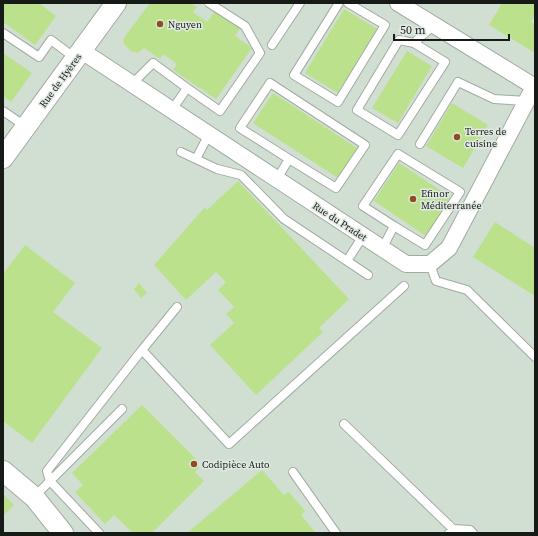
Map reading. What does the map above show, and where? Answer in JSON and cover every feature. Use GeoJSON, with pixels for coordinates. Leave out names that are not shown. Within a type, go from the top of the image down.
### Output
{"type":"FeatureCollection","features":[{"type":"Feature","properties":{"kind":"street","name":"Rue de Hyères"},"geometry":{"type":"LineString","coordinates":[[3,158],[116,3]]}},
{"type":"Feature","properties":{"kind":"street"},"geometry":{"type":"LineString","coordinates":[[398,3],[534,87],[449,248],[430,264]]}},
{"type":"Feature","properties":{"kind":"street","name":"Rue du Pradet"},"geometry":{"type":"LineString","coordinates":[[79,54],[132,84],[406,264],[430,264]]}},
{"type":"Feature","properties":{"kind":"street"},"geometry":{"type":"LineString","coordinates":[[3,471],[34,497],[63,533]]}},
{"type":"Feature","properties":{"kind":"lane"},"geometry":{"type":"LineString","coordinates":[[132,84],[153,63],[220,111],[260,53],[246,26],[209,3]]}},
{"type":"Feature","properties":{"kind":"lane"},"geometry":{"type":"LineString","coordinates":[[272,45],[300,3]]}},
{"type":"Feature","properties":{"kind":"lane"},"geometry":{"type":"LineString","coordinates":[[340,3],[294,75],[338,102],[385,25],[348,3]]}},
{"type":"Feature","properties":{"kind":"lane"},"geometry":{"type":"LineString","coordinates":[[414,43],[434,25]]}},
{"type":"Feature","properties":{"kind":"lane"},"geometry":{"type":"LineString","coordinates":[[3,33],[39,58],[51,40],[79,54]]}},
{"type":"Feature","properties":{"kind":"lane"},"geometry":{"type":"LineString","coordinates":[[399,40],[414,43],[445,62],[398,135],[357,110],[399,40]]}},
{"type":"Feature","properties":{"kind":"lane"},"geometry":{"type":"LineString","coordinates":[[420,144],[458,82],[494,99],[526,101]]}},
{"type":"Feature","properties":{"kind":"lane"},"geometry":{"type":"LineString","coordinates":[[270,83],[365,145],[336,188],[289,159],[240,128],[270,83]]}},
{"type":"Feature","properties":{"kind":"lane"},"geometry":{"type":"LineString","coordinates":[[172,110],[186,88]]}},
{"type":"Feature","properties":{"kind":"lane"},"geometry":{"type":"LineString","coordinates":[[3,111],[26,126]]}},
{"type":"Feature","properties":{"kind":"lane"},"geometry":{"type":"LineString","coordinates":[[196,159],[209,134]]}},
{"type":"Feature","properties":{"kind":"lane"},"geometry":{"type":"LineString","coordinates":[[181,152],[217,169],[241,175],[284,219],[368,275]]}},
{"type":"Feature","properties":{"kind":"lane"},"geometry":{"type":"LineString","coordinates":[[398,154],[460,192],[425,244],[394,226],[363,206],[398,154]]}},
{"type":"Feature","properties":{"kind":"lane"},"geometry":{"type":"LineString","coordinates":[[277,179],[289,159]]}},
{"type":"Feature","properties":{"kind":"lane"},"geometry":{"type":"LineString","coordinates":[[382,249],[394,226]]}},
{"type":"Feature","properties":{"kind":"lane"},"geometry":{"type":"LineString","coordinates":[[347,261],[363,236]]}},
{"type":"Feature","properties":{"kind":"lane"},"geometry":{"type":"LineString","coordinates":[[430,264],[436,281],[467,290],[535,357]]}},
{"type":"Feature","properties":{"kind":"lane"},"geometry":{"type":"LineString","coordinates":[[142,350],[229,444],[404,286]]}},
{"type":"Feature","properties":{"kind":"lane"},"geometry":{"type":"LineString","coordinates":[[99,533],[50,481],[47,471],[142,350],[178,307]]}},
{"type":"Feature","properties":{"kind":"lane"},"geometry":{"type":"LineString","coordinates":[[34,497],[122,409]]}},
{"type":"Feature","properties":{"kind":"lane"},"geometry":{"type":"LineString","coordinates":[[344,424],[451,531],[470,530],[473,533]]}},
{"type":"Feature","properties":{"kind":"lane"},"geometry":{"type":"LineString","coordinates":[[293,472],[336,533]]}},
{"type":"Feature","properties":{"kind":"shaded area"},"geometry":{"type":"Polygon","coordinates":[[[3,3],[535,3],[535,533],[3,533],[3,3]]]}},
{"type":"Feature","properties":{"kind":"building"},"geometry":{"type":"Polygon","coordinates":[[[3,3],[39,3],[56,16],[35,45],[3,22],[3,3]]]}},
{"type":"Feature","properties":{"kind":"building"},"geometry":{"type":"Polygon","coordinates":[[[150,3],[190,3],[197,7],[193,12],[207,22],[215,11],[240,29],[235,36],[252,48],[216,99],[173,70],[177,64],[163,54],[160,59],[144,48],[138,53],[131,51],[124,44],[123,40],[126,35],[150,3]]]}},
{"type":"Feature","properties":{"kind":"building"},"geometry":{"type":"Polygon","coordinates":[[[502,3],[535,3],[535,15],[531,22],[535,25],[535,53],[489,25],[502,3]]]}},
{"type":"Feature","properties":{"kind":"building"},"geometry":{"type":"Polygon","coordinates":[[[344,9],[377,29],[338,93],[305,73],[344,9]]]}},
{"type":"Feature","properties":{"kind":"building"},"geometry":{"type":"Polygon","coordinates":[[[407,51],[432,66],[398,123],[372,108],[407,51]]]}},
{"type":"Feature","properties":{"kind":"building"},"geometry":{"type":"Polygon","coordinates":[[[3,53],[32,73],[11,102],[3,96],[3,53]]]}},
{"type":"Feature","properties":{"kind":"building"},"geometry":{"type":"Polygon","coordinates":[[[273,93],[357,148],[338,178],[253,123],[273,93]]]}},
{"type":"Feature","properties":{"kind":"building","name":"Terres de cuisine"},"geometry":{"type":"Polygon","coordinates":[[[452,103],[488,125],[463,168],[426,146],[452,103]]]}},
{"type":"Feature","properties":{"kind":"building","name":"Efinor Méditerranée"},"geometry":{"type":"Polygon","coordinates":[[[399,163],[452,198],[426,236],[374,201],[399,163]]]}},
{"type":"Feature","properties":{"kind":"building"},"geometry":{"type":"Polygon","coordinates":[[[238,181],[349,299],[319,328],[323,332],[256,395],[210,345],[234,323],[226,314],[234,307],[218,290],[226,282],[216,272],[186,300],[154,265],[205,207],[207,210],[238,181]]]}},
{"type":"Feature","properties":{"kind":"building"},"geometry":{"type":"Polygon","coordinates":[[[495,222],[535,248],[535,296],[473,257],[495,222]]]}},
{"type":"Feature","properties":{"kind":"building"},"geometry":{"type":"Polygon","coordinates":[[[25,245],[75,283],[53,312],[102,348],[32,443],[3,421],[3,274],[25,245]]]}},
{"type":"Feature","properties":{"kind":"building"},"geometry":{"type":"Polygon","coordinates":[[[139,283],[147,293],[141,298],[134,289],[139,283]]]}},
{"type":"Feature","properties":{"kind":"building"},"geometry":{"type":"Polygon","coordinates":[[[142,405],[197,460],[194,463],[199,468],[195,472],[204,481],[152,533],[133,533],[114,515],[105,524],[75,492],[83,485],[72,473],[142,405]]]}},
{"type":"Feature","properties":{"kind":"building"},"geometry":{"type":"Polygon","coordinates":[[[262,470],[284,495],[289,492],[305,511],[301,515],[316,533],[187,533],[262,470]]]}},
{"type":"Feature","properties":{"kind":"building"},"geometry":{"type":"Polygon","coordinates":[[[3,494],[14,505],[3,516],[3,494]]]}},
{"type":"Feature","properties":{"kind":"place","name":"Nguyen"},"geometry":{"type":"Point","coordinates":[160,24]}},
{"type":"Feature","properties":{"kind":"place","name":"Terres de cuisine"},"geometry":{"type":"Point","coordinates":[457,137]}},
{"type":"Feature","properties":{"kind":"place","name":"Efinor Méditerranée"},"geometry":{"type":"Point","coordinates":[413,199]}},
{"type":"Feature","properties":{"kind":"place","name":"Codipièce Auto"},"geometry":{"type":"Point","coordinates":[194,464]}}]}
